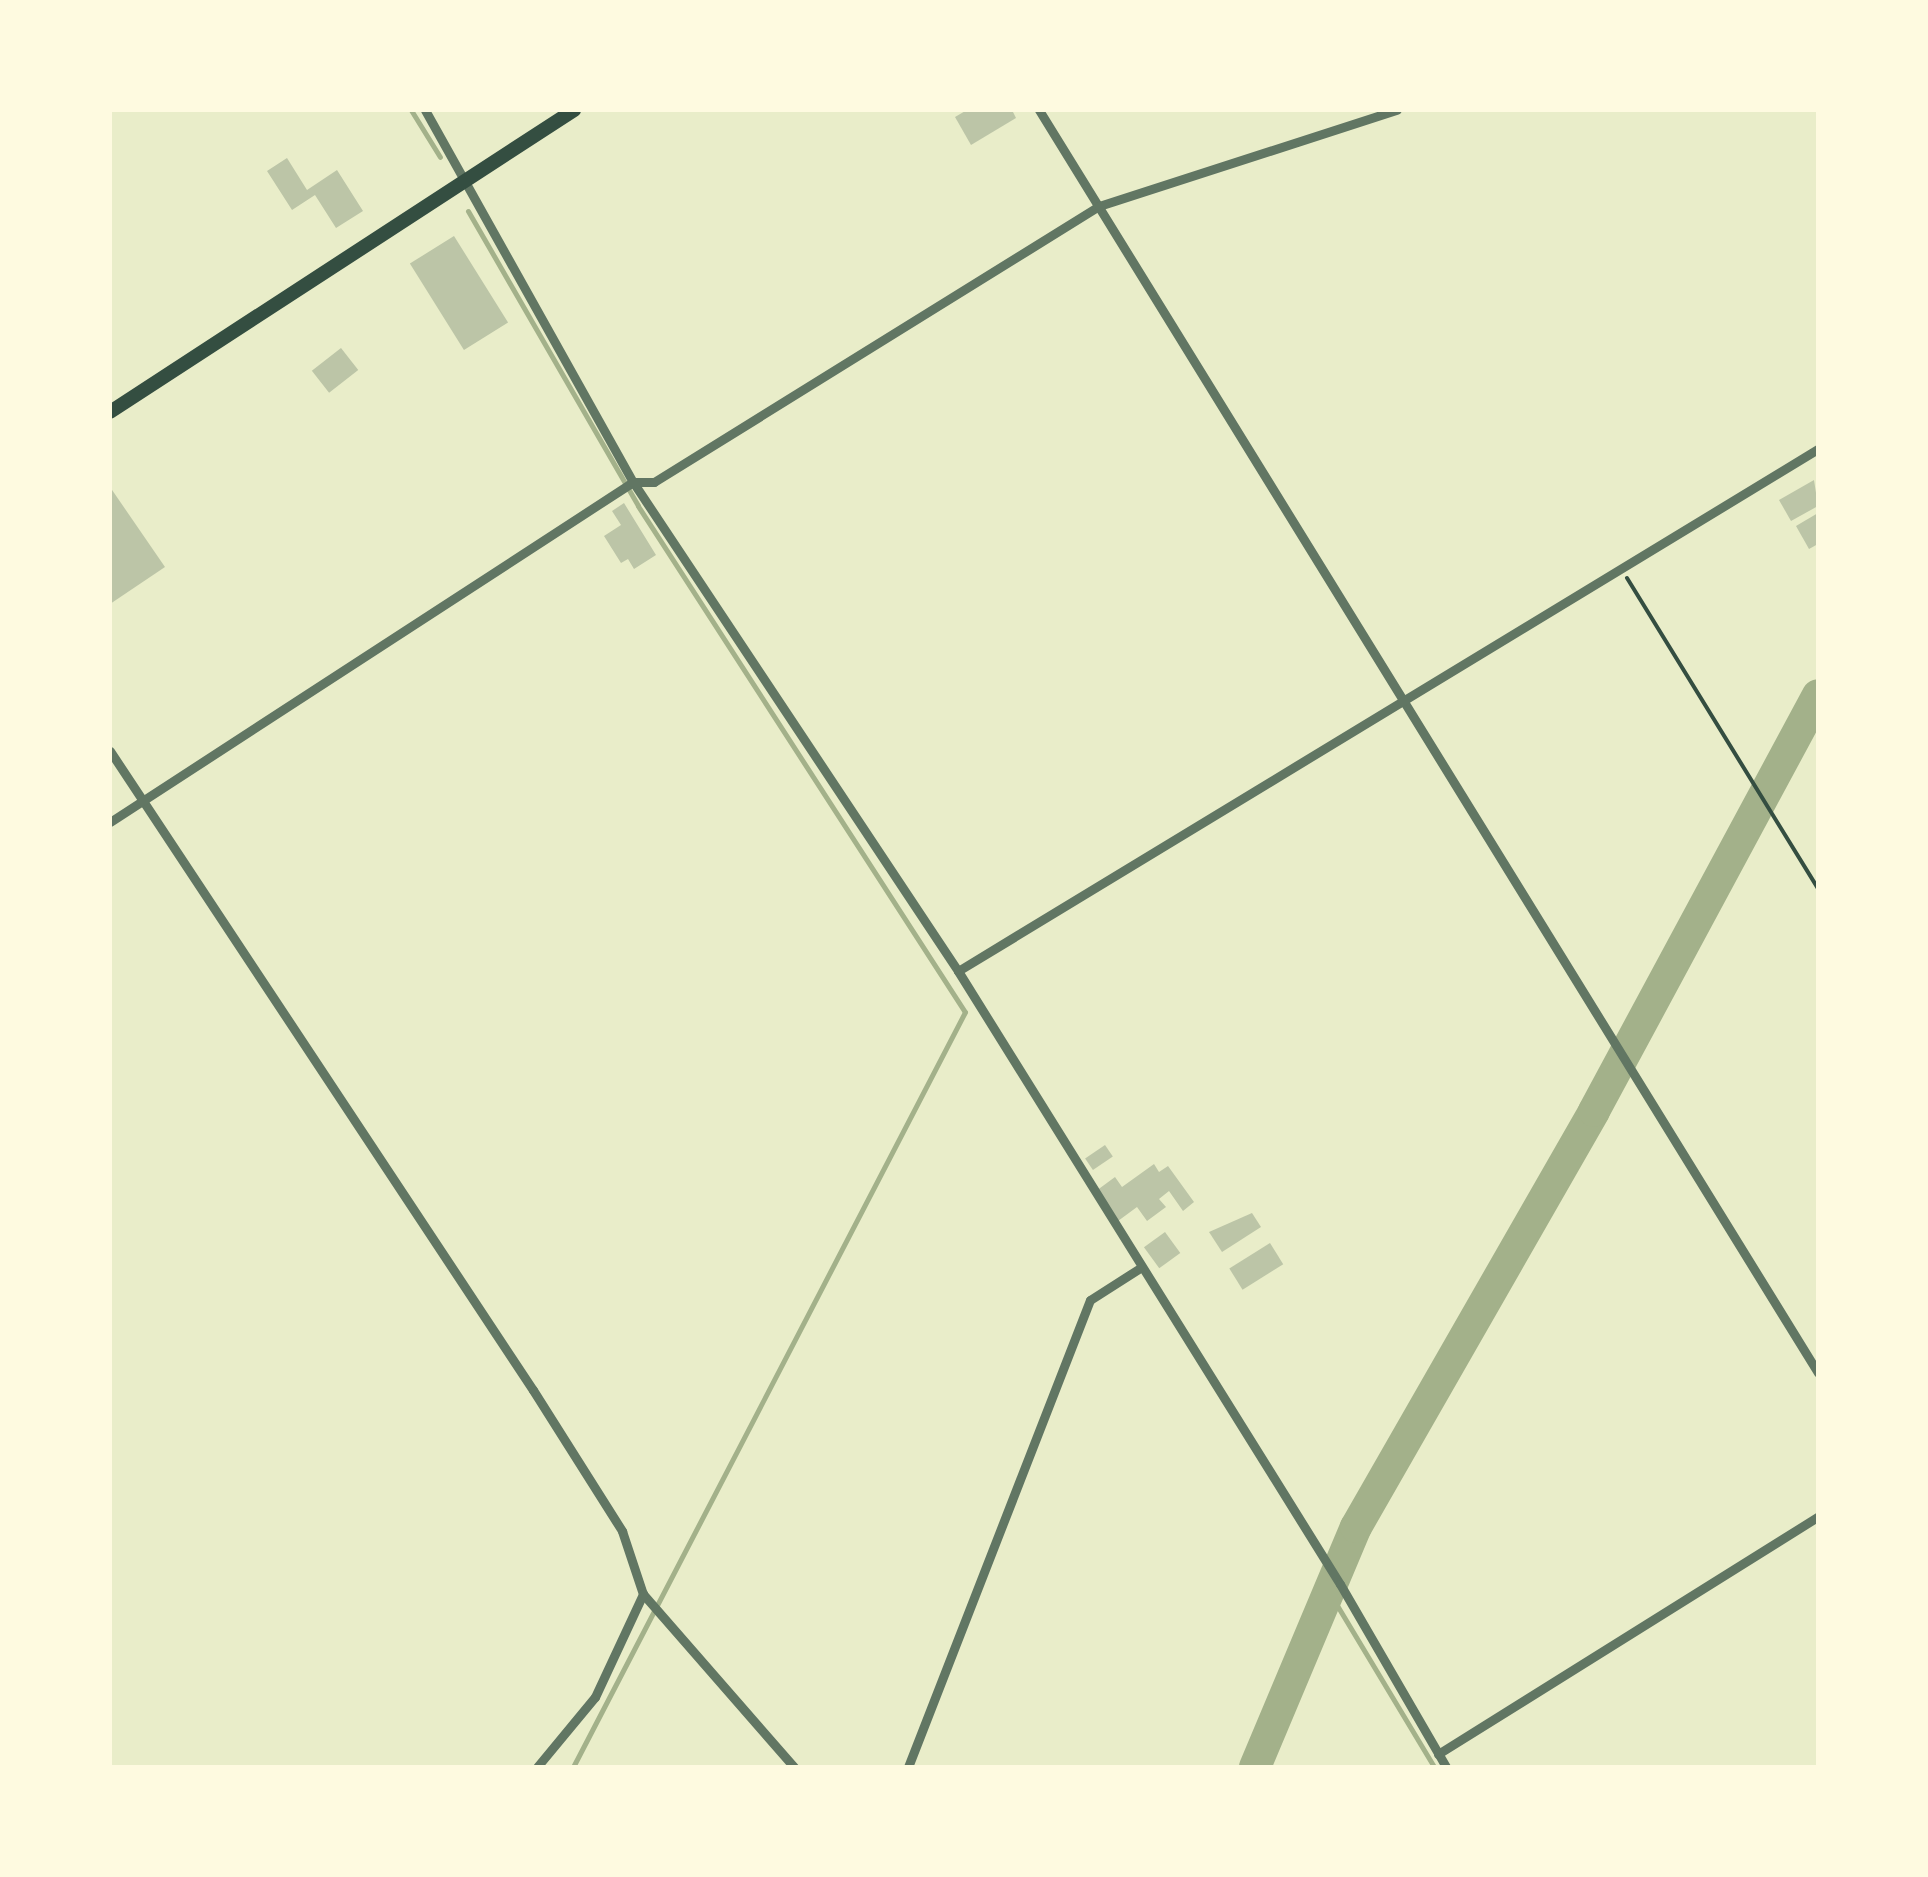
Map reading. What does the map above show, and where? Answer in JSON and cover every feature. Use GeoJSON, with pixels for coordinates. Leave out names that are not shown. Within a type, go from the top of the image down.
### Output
{"type":"FeatureCollection","features":[{"type":"Feature","properties":{"kind":"main road"},"geometry":{"type":"LineString","coordinates":[[110,412],[574,110]]}},
{"type":"Feature","properties":{"kind":"street"},"geometry":{"type":"LineString","coordinates":[[425,110],[633,482],[958,971],[1340,1584],[1446,1767]]}},
{"type":"Feature","properties":{"kind":"street"},"geometry":{"type":"LineString","coordinates":[[1039,110],[1636,1072],[1818,1373]]}},
{"type":"Feature","properties":{"kind":"street"},"geometry":{"type":"LineString","coordinates":[[110,822],[633,482],[654,482],[1099,206],[1397,110]]}},
{"type":"Feature","properties":{"kind":"street"},"geometry":{"type":"LineString","coordinates":[[958,971],[1818,449]]}},
{"type":"Feature","properties":{"kind":"street"},"geometry":{"type":"LineString","coordinates":[[110,751],[582,1468],[622,1532],[643,1594],[794,1767]]}},
{"type":"Feature","properties":{"kind":"street"},"geometry":{"type":"LineString","coordinates":[[908,1767],[1090,1300],[1140,1268]]}},
{"type":"Feature","properties":{"kind":"street"},"geometry":{"type":"LineString","coordinates":[[1438,1754],[1818,1517]]}},
{"type":"Feature","properties":{"kind":"street"},"geometry":{"type":"LineString","coordinates":[[537,1767],[595,1698],[643,1594]]}},
{"type":"Feature","properties":{"kind":"path"},"geometry":{"type":"LineString","coordinates":[[1622,570],[1818,889]]}},
{"type":"Feature","properties":{"kind":"building"},"geometry":{"type":"Polygon","coordinates":[[[967,110],[1012,110],[1016,118],[971,145],[955,117],[967,110]]]}},
{"type":"Feature","properties":{"kind":"building"},"geometry":{"type":"Polygon","coordinates":[[[287,158],[307,190],[337,170],[363,211],[336,228],[315,195],[292,210],[267,171],[287,158]]]}},
{"type":"Feature","properties":{"kind":"building"},"geometry":{"type":"Polygon","coordinates":[[[454,236],[508,323],[464,350],[410,264],[454,236]]]}},
{"type":"Feature","properties":{"kind":"building"},"geometry":{"type":"Polygon","coordinates":[[[341,348],[358,370],[329,393],[312,371],[341,348]]]}},
{"type":"Feature","properties":{"kind":"building"},"geometry":{"type":"Polygon","coordinates":[[[1814,480],[1818,506],[1791,521],[1779,500],[1814,480]]]}},
{"type":"Feature","properties":{"kind":"building"},"geometry":{"type":"Polygon","coordinates":[[[110,487],[165,567],[110,604],[110,487]]]}},
{"type":"Feature","properties":{"kind":"building"},"geometry":{"type":"Polygon","coordinates":[[[624,503],[656,555],[634,569],[628,559],[621,563],[604,536],[621,525],[612,511],[624,503]]]}},
{"type":"Feature","properties":{"kind":"building"},"geometry":{"type":"Polygon","coordinates":[[[1818,513],[1818,544],[1809,549],[1796,526],[1818,513]]]}},
{"type":"Feature","properties":{"kind":"building"},"geometry":{"type":"Polygon","coordinates":[[[1105,1145],[1113,1157],[1093,1170],[1085,1158],[1105,1145]]]}},
{"type":"Feature","properties":{"kind":"building"},"geometry":{"type":"Polygon","coordinates":[[[1154,1164],[1159,1172],[1168,1166],[1194,1202],[1183,1211],[1169,1191],[1159,1199],[1166,1207],[1147,1221],[1137,1207],[1118,1221],[1096,1191],[1115,1177],[1122,1187],[1154,1164]]]}},
{"type":"Feature","properties":{"kind":"building"},"geometry":{"type":"Polygon","coordinates":[[[1252,1213],[1261,1227],[1222,1252],[1209,1232],[1252,1213]]]}},
{"type":"Feature","properties":{"kind":"building"},"geometry":{"type":"Polygon","coordinates":[[[1165,1232],[1180,1253],[1159,1268],[1144,1247],[1165,1232]]]}},
{"type":"Feature","properties":{"kind":"building"},"geometry":{"type":"Polygon","coordinates":[[[1270,1243],[1283,1264],[1243,1290],[1229,1268],[1270,1243]]]}},
{"type":"Feature","properties":{"kind":"waterway"},"geometry":{"type":"LineString","coordinates":[[411,110],[440,157]]}},
{"type":"Feature","properties":{"kind":"waterway"},"geometry":{"type":"LineString","coordinates":[[468,211],[638,506],[965,1012],[573,1767]]}},
{"type":"Feature","properties":{"kind":"waterway"},"geometry":{"type":"LineString","coordinates":[[1255,1767],[1356,1527],[1594,1111],[1818,695]]}},
{"type":"Feature","properties":{"kind":"waterway"},"geometry":{"type":"LineString","coordinates":[[1326,1587],[1434,1767]]}}]}
